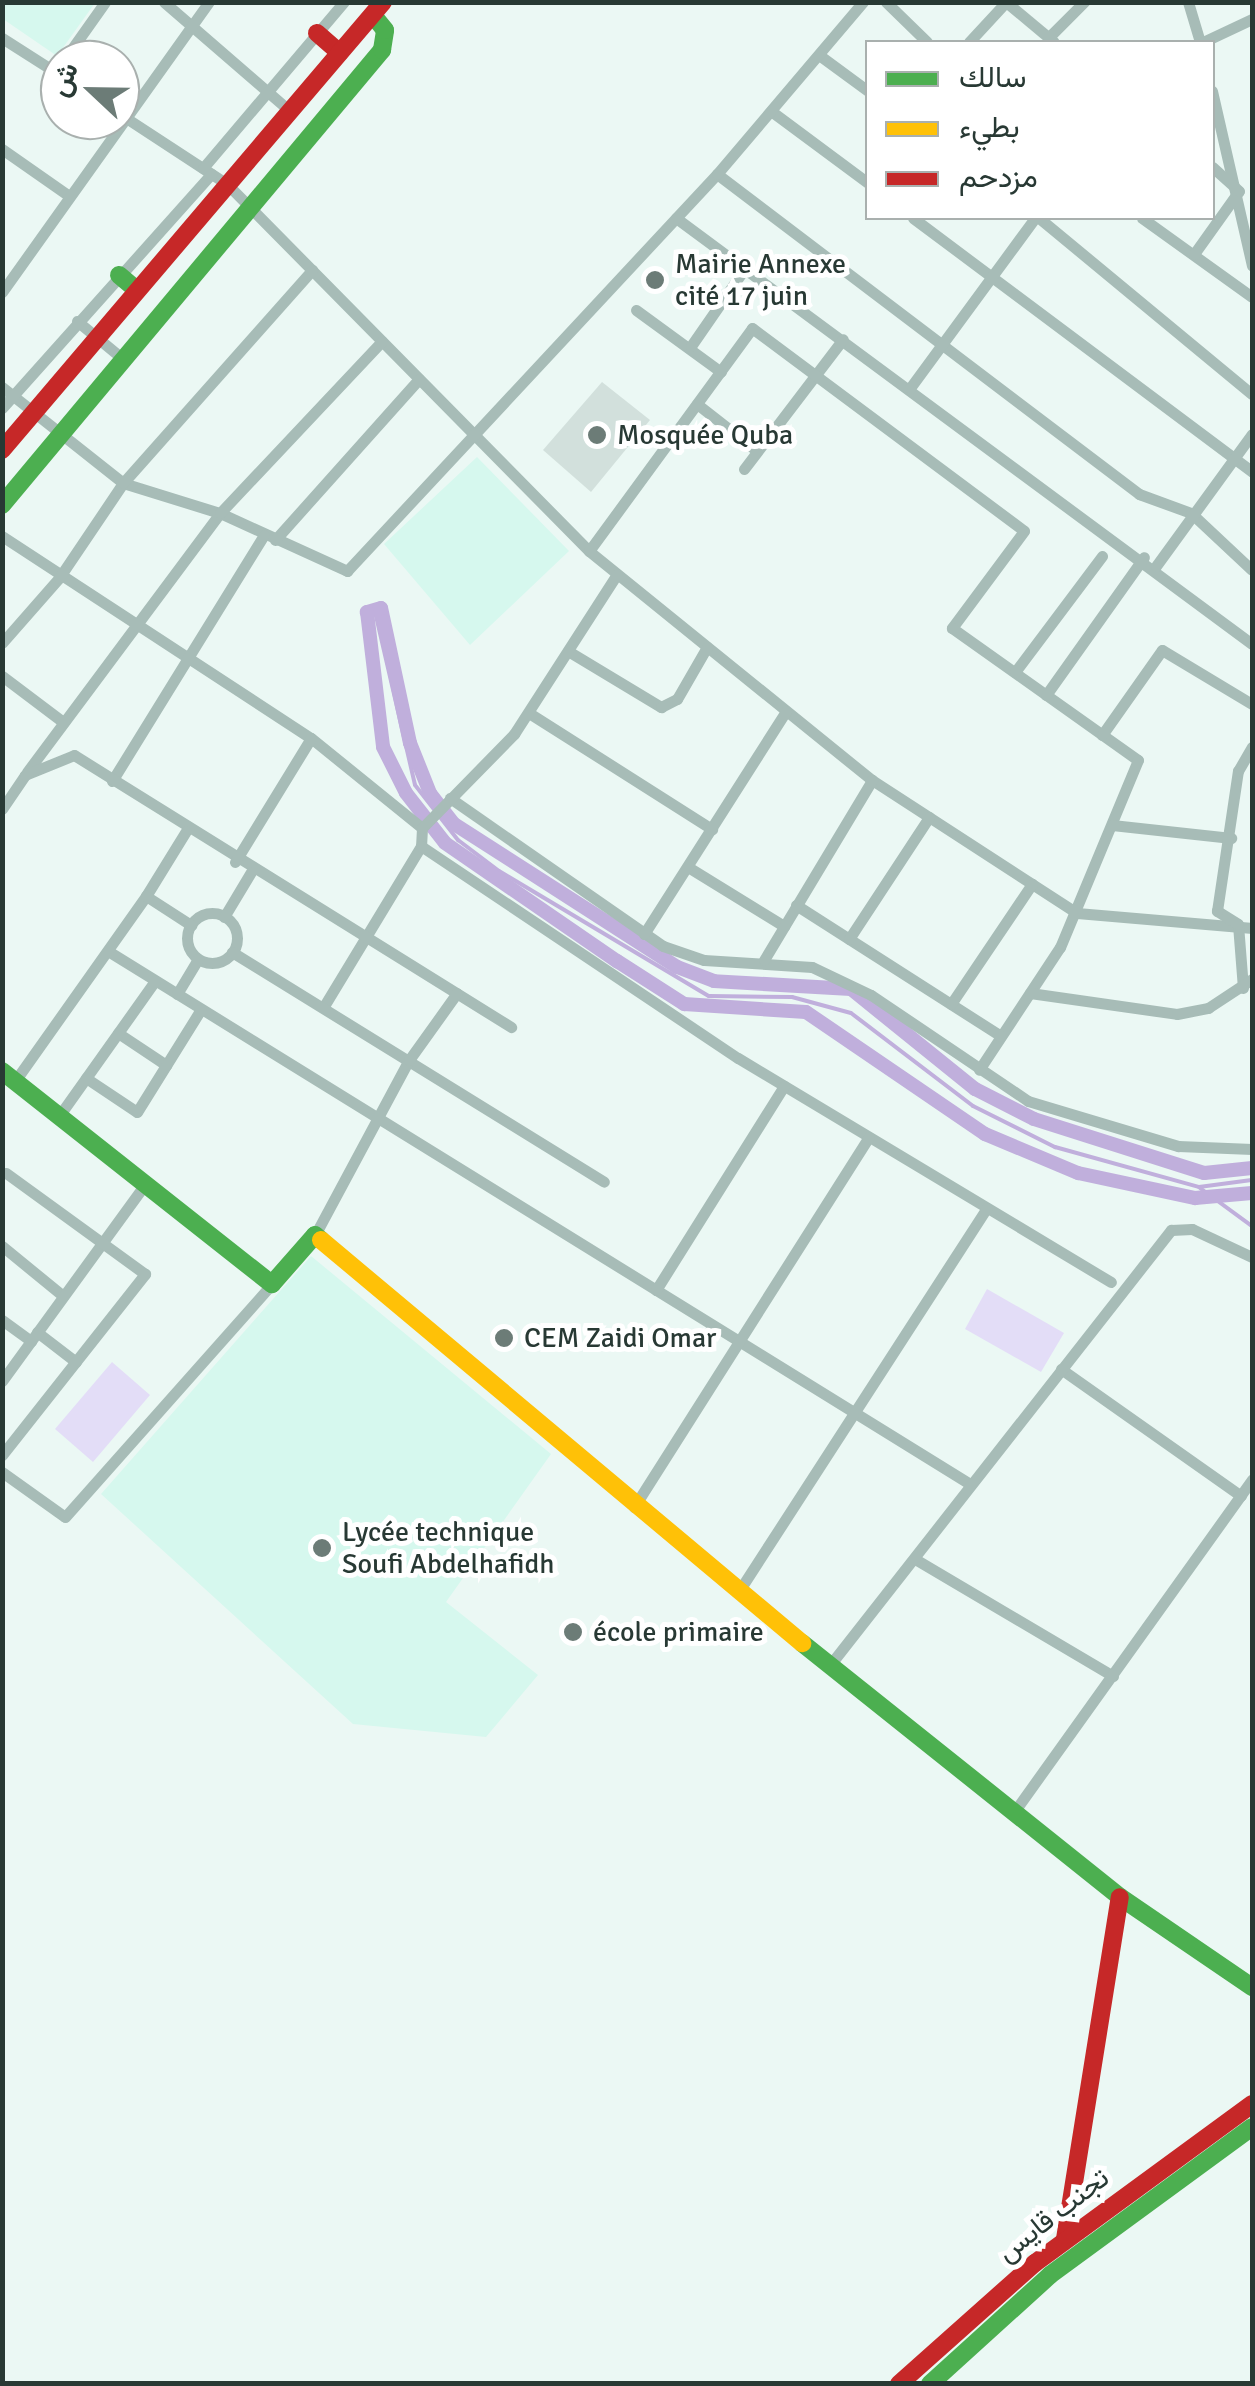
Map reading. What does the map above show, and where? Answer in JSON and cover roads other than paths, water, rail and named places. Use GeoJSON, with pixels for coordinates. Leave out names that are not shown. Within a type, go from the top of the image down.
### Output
{"type":"FeatureCollection","features":[{"type":"Feature","properties":{"kind":"main road"},"geometry":{"type":"LineString","coordinates":[[2,450],[137,290],[213,175],[290,110],[378,8]]}},
{"type":"Feature","properties":{"kind":"main road"},"geometry":{"type":"LineString","coordinates":[[2,506],[382,50],[385,30],[378,8]]}},
{"type":"Feature","properties":{"kind":"main road"},"geometry":{"type":"LineString","coordinates":[[316,33],[340,53]]}},
{"type":"Feature","properties":{"kind":"main road"},"geometry":{"type":"LineString","coordinates":[[119,275],[137,290]]}},
{"type":"Feature","properties":{"kind":"main road"},"geometry":{"type":"LineString","coordinates":[[9,1076],[272,1284],[316,1235],[738,1592],[1120,1897],[1252,1987]]}},
{"type":"Feature","properties":{"kind":"main road"},"geometry":{"type":"LineString","coordinates":[[1065,2239],[1120,1897]]}},
{"type":"Feature","properties":{"kind":"main road","name":"تجنب قايس"},"geometry":{"type":"LineString","coordinates":[[899,2384],[1065,2239],[1252,2104]]}},
{"type":"Feature","properties":{"kind":"main road","name":"تجنب قايس"},"geometry":{"type":"LineString","coordinates":[[930,2384],[1050,2275],[1252,2127]]}},
{"type":"Feature","properties":{"kind":"street"},"geometry":{"type":"LineString","coordinates":[[79,40],[105,2]]}},
{"type":"Feature","properties":{"kind":"street"},"geometry":{"type":"LineString","coordinates":[[164,2],[290,110]]}},
{"type":"Feature","properties":{"kind":"street"},"geometry":{"type":"LineString","coordinates":[[140,93],[210,2]]}},
{"type":"Feature","properties":{"kind":"street"},"geometry":{"type":"LineString","coordinates":[[2,408],[7,392],[213,175],[266,89],[344,2]]}},
{"type":"Feature","properties":{"kind":"street"},"geometry":{"type":"LineString","coordinates":[[7,392],[123,482],[220,513],[346,571],[717,174],[863,2]]}},
{"type":"Feature","properties":{"kind":"street"},"geometry":{"type":"LineString","coordinates":[[886,2],[925,40]]}},
{"type":"Feature","properties":{"kind":"street"},"geometry":{"type":"LineString","coordinates":[[971,40],[1006,2],[1051,40],[1084,2]]}},
{"type":"Feature","properties":{"kind":"street"},"geometry":{"type":"LineString","coordinates":[[1188,2],[1200,40]]}},
{"type":"Feature","properties":{"kind":"street"},"geometry":{"type":"LineString","coordinates":[[1205,40],[1252,19]]}},
{"type":"Feature","properties":{"kind":"street"},"geometry":{"type":"LineString","coordinates":[[2,38],[40,58]]}},
{"type":"Feature","properties":{"kind":"street"},"geometry":{"type":"LineString","coordinates":[[819,54],[865,89]]}},
{"type":"Feature","properties":{"kind":"street"},"geometry":{"type":"LineString","coordinates":[[1215,102],[1252,265]]}},
{"type":"Feature","properties":{"kind":"street"},"geometry":{"type":"LineString","coordinates":[[771,111],[865,182]]}},
{"type":"Feature","properties":{"kind":"street"},"geometry":{"type":"LineString","coordinates":[[140,128],[213,175],[250,206],[590,552],[872,780],[1077,914],[1252,928]]}},
{"type":"Feature","properties":{"kind":"street"},"geometry":{"type":"LineString","coordinates":[[2,292],[106,140]]}},
{"type":"Feature","properties":{"kind":"street"},"geometry":{"type":"LineString","coordinates":[[4,153],[69,196]]}},
{"type":"Feature","properties":{"kind":"street"},"geometry":{"type":"LineString","coordinates":[[1215,170],[1238,191]]}},
{"type":"Feature","properties":{"kind":"street"},"geometry":{"type":"LineString","coordinates":[[717,174],[945,343],[1139,494],[1191,512],[1252,570]]}},
{"type":"Feature","properties":{"kind":"street"},"geometry":{"type":"LineString","coordinates":[[1194,254],[1238,191]]}},
{"type":"Feature","properties":{"kind":"street"},"geometry":{"type":"LineString","coordinates":[[676,218],[1144,557],[1252,644]]}},
{"type":"Feature","properties":{"kind":"street"},"geometry":{"type":"LineString","coordinates":[[916,220],[1252,472]]}},
{"type":"Feature","properties":{"kind":"street"},"geometry":{"type":"LineString","coordinates":[[910,388],[1035,220]]}},
{"type":"Feature","properties":{"kind":"street"},"geometry":{"type":"LineString","coordinates":[[1039,220],[1252,394]]}},
{"type":"Feature","properties":{"kind":"street"},"geometry":{"type":"LineString","coordinates":[[1145,220],[1252,297]]}},
{"type":"Feature","properties":{"kind":"street"},"geometry":{"type":"LineString","coordinates":[[691,346],[745,268]]}},
{"type":"Feature","properties":{"kind":"street"},"geometry":{"type":"LineString","coordinates":[[2,642],[59,578],[123,482],[312,270]]}},
{"type":"Feature","properties":{"kind":"street"},"geometry":{"type":"LineString","coordinates":[[636,310],[691,346],[721,372]]}},
{"type":"Feature","properties":{"kind":"street"},"geometry":{"type":"LineString","coordinates":[[77,320],[123,358]]}},
{"type":"Feature","properties":{"kind":"street"},"geometry":{"type":"LineString","coordinates":[[590,552],[752,328],[1024,531],[952,628],[1138,760],[1077,914],[979,1070]]}},
{"type":"Feature","properties":{"kind":"street"},"geometry":{"type":"LineString","coordinates":[[744,469],[843,339]]}},
{"type":"Feature","properties":{"kind":"street"},"geometry":{"type":"LineString","coordinates":[[2,808],[7,794],[220,513],[382,340]]}},
{"type":"Feature","properties":{"kind":"street"},"geometry":{"type":"LineString","coordinates":[[112,781],[185,662],[270,538],[420,379]]}},
{"type":"Feature","properties":{"kind":"street"},"geometry":{"type":"LineString","coordinates":[[697,404],[758,452]]}},
{"type":"Feature","properties":{"kind":"street"},"geometry":{"type":"LineString","coordinates":[[1156,566],[1230,456],[1252,434]]}},
{"type":"Feature","properties":{"kind":"street"},"geometry":{"type":"LineString","coordinates":[[2,536],[185,662],[311,738],[424,825]]}},
{"type":"Feature","properties":{"kind":"street"},"geometry":{"type":"LineString","coordinates":[[1014,672],[1102,556]]}},
{"type":"Feature","properties":{"kind":"street"},"geometry":{"type":"LineString","coordinates":[[1046,695],[1144,557]]}},
{"type":"Feature","properties":{"kind":"street"},"geometry":{"type":"LineString","coordinates":[[322,1008],[421,846],[424,825],[445,802],[487,769],[529,713],[617,574]]}},
{"type":"Feature","properties":{"kind":"street"},"geometry":{"type":"LineString","coordinates":[[568,651],[661,708],[677,699],[707,647]]}},
{"type":"Feature","properties":{"kind":"street"},"geometry":{"type":"LineString","coordinates":[[1102,735],[1162,650],[1252,704]]}},
{"type":"Feature","properties":{"kind":"street"},"geometry":{"type":"LineString","coordinates":[[2,676],[62,722]]}},
{"type":"Feature","properties":{"kind":"street"},"geometry":{"type":"LineString","coordinates":[[644,934],[786,710]]}},
{"type":"Feature","properties":{"kind":"street"},"geometry":{"type":"LineString","coordinates":[[529,713],[712,829]]}},
{"type":"Feature","properties":{"kind":"street"},"geometry":{"type":"LineString","coordinates":[[235,862],[311,738]]}},
{"type":"Feature","properties":{"kind":"street"},"geometry":{"type":"LineString","coordinates":[[1030,993],[1178,1014],[1208,1008],[1248,983],[1238,924],[1216,911],[1231,838],[1238,771],[1252,746]]}},
{"type":"Feature","properties":{"kind":"street"},"geometry":{"type":"LineString","coordinates":[[24,776],[74,755],[235,862],[511,1027]]}},
{"type":"Feature","properties":{"kind":"street"},"geometry":{"type":"LineString","coordinates":[[764,960],[872,780]]}},
{"type":"Feature","properties":{"kind":"street"},"geometry":{"type":"LineString","coordinates":[[445,802],[644,934],[704,960],[764,960],[839,977],[1028,1101],[1178,1146],[1252,1149]]}},
{"type":"Feature","properties":{"kind":"street"},"geometry":{"type":"LineString","coordinates":[[850,939],[928,817]]}},
{"type":"Feature","properties":{"kind":"street"},"geometry":{"type":"LineString","coordinates":[[1112,825],[1231,838]]}},
{"type":"Feature","properties":{"kind":"street"},"geometry":{"type":"LineString","coordinates":[[9,1076],[108,951],[186,831]]}},
{"type":"Feature","properties":{"kind":"street"},"geometry":{"type":"LineString","coordinates":[[421,846],[784,1086],[1110,1282]]}},
{"type":"Feature","properties":{"kind":"street"},"geometry":{"type":"LineString","coordinates":[[688,867],[784,926]]}},
{"type":"Feature","properties":{"kind":"street"},"geometry":{"type":"LineString","coordinates":[[224,917],[252,872]]}},
{"type":"Feature","properties":{"kind":"street"},"geometry":{"type":"LineString","coordinates":[[951,1004],[1032,884]]}},
{"type":"Feature","properties":{"kind":"street"},"geometry":{"type":"LineString","coordinates":[[146,896],[191,926]]}},
{"type":"Feature","properties":{"kind":"street"},"geometry":{"type":"LineString","coordinates":[[796,905],[1001,1036]]}},
{"type":"Feature","properties":{"kind":"street"},"geometry":{"type":"LineString","coordinates":[[208,914],[224,917],[236,931],[232,952],[216,963],[198,959],[187,941],[191,926],[208,914]]}},
{"type":"Feature","properties":{"kind":"street"},"geometry":{"type":"LineString","coordinates":[[108,951],[375,1121],[970,1484]]}},
{"type":"Feature","properties":{"kind":"street"},"geometry":{"type":"LineString","coordinates":[[232,952],[604,1182]]}},
{"type":"Feature","properties":{"kind":"street"},"geometry":{"type":"LineString","coordinates":[[177,994],[198,959]]}},
{"type":"Feature","properties":{"kind":"street"},"geometry":{"type":"LineString","coordinates":[[59,1116],[155,981]]}},
{"type":"Feature","properties":{"kind":"street"},"geometry":{"type":"LineString","coordinates":[[316,1235],[409,1060],[457,993]]}},
{"type":"Feature","properties":{"kind":"street"},"geometry":{"type":"LineString","coordinates":[[86,1078],[137,1112],[201,1009]]}},
{"type":"Feature","properties":{"kind":"street"},"geometry":{"type":"LineString","coordinates":[[118,1033],[166,1065]]}},
{"type":"Feature","properties":{"kind":"street"},"geometry":{"type":"LineString","coordinates":[[656,1290],[784,1086]]}},
{"type":"Feature","properties":{"kind":"street"},"geometry":{"type":"LineString","coordinates":[[634,1507],[868,1137]]}},
{"type":"Feature","properties":{"kind":"street"},"geometry":{"type":"LineString","coordinates":[[2,1455],[145,1274],[6,1173]]}},
{"type":"Feature","properties":{"kind":"street"},"geometry":{"type":"LineString","coordinates":[[2,1381],[145,1184]]}},
{"type":"Feature","properties":{"kind":"street"},"geometry":{"type":"LineString","coordinates":[[738,1592],[987,1208]]}},
{"type":"Feature","properties":{"kind":"street"},"geometry":{"type":"LineString","coordinates":[[830,1665],[1171,1230],[1192,1229],[1252,1257]]}},
{"type":"Feature","properties":{"kind":"street"},"geometry":{"type":"LineString","coordinates":[[2,1246],[63,1296]]}},
{"type":"Feature","properties":{"kind":"street"},"geometry":{"type":"LineString","coordinates":[[2,1472],[65,1517],[272,1284]]}},
{"type":"Feature","properties":{"kind":"street"},"geometry":{"type":"LineString","coordinates":[[2,1320],[76,1362]]}},
{"type":"Feature","properties":{"kind":"street"},"geometry":{"type":"LineString","coordinates":[[1061,1370],[1241,1496]]}},
{"type":"Feature","properties":{"kind":"street"},"geometry":{"type":"LineString","coordinates":[[1014,1812],[1252,1479]]}},
{"type":"Feature","properties":{"kind":"street"},"geometry":{"type":"LineString","coordinates":[[915,1560],[1113,1676]]}},
{"type":"Feature","properties":{"kind":"waterway"},"geometry":{"type":"LineString","coordinates":[[1252,1168],[1204,1173],[1034,1119],[975,1089],[851,989],[714,981],[677,967],[454,824],[430,793],[410,743],[381,608],[367,612],[383,747],[406,793],[445,843],[617,961],[684,1004],[806,1012],[985,1134],[1078,1173],[1195,1198],[1252,1193]]}},
{"type":"Feature","properties":{"kind":"waterway"},"geometry":{"type":"LineString","coordinates":[[376,616],[415,785],[458,840],[499,871],[709,996],[792,997],[851,1013],[973,1106],[1055,1147],[1199,1187],[1252,1180]]}},
{"type":"Feature","properties":{"kind":"waterway"},"geometry":{"type":"LineString","coordinates":[[1200,1188],[1252,1226]]}},
{"type":"Feature","properties":{"kind":"place","name":"Mairie Annexe cité 17 juin"},"geometry":{"type":"Point","coordinates":[655,280]}},
{"type":"Feature","properties":{"kind":"place","name":"Mosquée Quba"},"geometry":{"type":"Point","coordinates":[597,435]}},
{"type":"Feature","properties":{"kind":"place","name":"CEM Zaidi Omar"},"geometry":{"type":"Point","coordinates":[504,1338]}},
{"type":"Feature","properties":{"kind":"place","name":"Lycée technique Soufi Abdelhafidh"},"geometry":{"type":"Point","coordinates":[322,1548]}},
{"type":"Feature","properties":{"kind":"place","name":"école primaire"},"geometry":{"type":"Point","coordinates":[573,1632]}}]}
